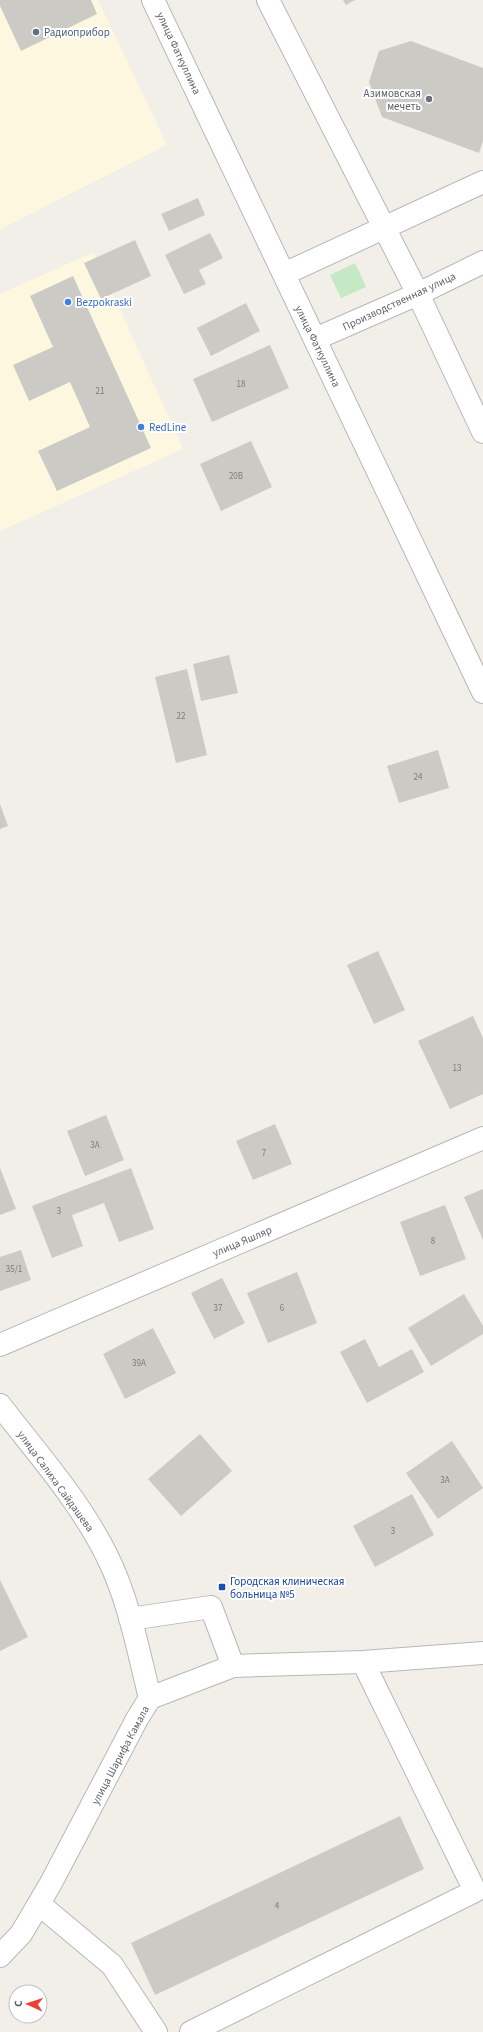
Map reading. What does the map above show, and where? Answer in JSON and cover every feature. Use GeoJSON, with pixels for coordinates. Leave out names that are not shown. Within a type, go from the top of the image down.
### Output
{"type":"FeatureCollection","features":[{"type":"Feature","properties":{"kind":"street","name":"улица Фаткуллина"},"geometry":{"type":"LineString","coordinates":[[153,0],[483,692]]}},
{"type":"Feature","properties":{"kind":"street"},"geometry":{"type":"LineString","coordinates":[[268,0],[418,294],[483,432]]}},
{"type":"Feature","properties":{"kind":"street"},"geometry":{"type":"LineString","coordinates":[[284,274],[385,229],[483,182]]}},
{"type":"Feature","properties":{"kind":"street","name":"Производственная улица"},"geometry":{"type":"LineString","coordinates":[[315,339],[418,294],[483,262]]}},
{"type":"Feature","properties":{"kind":"street","name":"улица Яшляр"},"geometry":{"type":"LineString","coordinates":[[0,1345],[483,1138]]}},
{"type":"Feature","properties":{"kind":"street","name":"улица Салиха Сайдашева"},"geometry":{"type":"LineString","coordinates":[[0,1405],[89,1524],[108,1556],[121,1589],[130,1619],[150,1698]]}},
{"type":"Feature","properties":{"kind":"street"},"geometry":{"type":"LineString","coordinates":[[130,1619],[211,1607],[233,1666]]}},
{"type":"Feature","properties":{"kind":"street","name":"улица Шарифа Камала"},"geometry":{"type":"LineString","coordinates":[[0,1956],[21,1934],[39,1904],[107,1779],[137,1719],[150,1698],[233,1666],[363,1662],[483,1653]]}},
{"type":"Feature","properties":{"kind":"street"},"geometry":{"type":"LineString","coordinates":[[191,2032],[475,1891],[363,1662]]}},
{"type":"Feature","properties":{"kind":"street"},"geometry":{"type":"LineString","coordinates":[[39,1904],[112,1965],[156,2032]]}},
{"type":"Feature","properties":{"kind":"shaded area"},"geometry":{"type":"Polygon","coordinates":[[[0,0],[98,0],[167,145],[0,229],[0,0]]]}},
{"type":"Feature","properties":{"kind":"shaded area"},"geometry":{"type":"Polygon","coordinates":[[[94,252],[183,449],[0,531],[0,294],[94,252]]]}},
{"type":"Feature","properties":{"kind":"green space"},"geometry":{"type":"Polygon","coordinates":[[[355,263],[366,287],[341,298],[330,275],[355,263]]]}},
{"type":"Feature","properties":{"kind":"building","name":"Радиоприбор"},"geometry":{"type":"Polygon","coordinates":[[[0,0],[91,0],[97,14],[21,51],[0,6],[0,0]]]}},
{"type":"Feature","properties":{"kind":"building"},"geometry":{"type":"Polygon","coordinates":[[[343,0],[355,0],[346,5],[343,0]]]}},
{"type":"Feature","properties":{"kind":"building","name":"Азимовская мечеть"},"geometry":{"type":"Polygon","coordinates":[[[411,41],[483,68],[483,141],[479,153],[382,117],[369,82],[379,51],[411,41]]]}},
{"type":"Feature","properties":{"kind":"building"},"geometry":{"type":"Polygon","coordinates":[[[198,198],[205,215],[169,231],[161,214],[198,198]]]}},
{"type":"Feature","properties":{"kind":"building"},"geometry":{"type":"Polygon","coordinates":[[[210,233],[223,258],[199,270],[206,284],[184,294],[165,255],[210,233]]]}},
{"type":"Feature","properties":{"kind":"building"},"geometry":{"type":"Polygon","coordinates":[[[135,240],[151,276],[101,299],[84,263],[135,240]]]}},
{"type":"Feature","properties":{"kind":"building"},"geometry":{"type":"Polygon","coordinates":[[[73,276],[151,448],[57,491],[38,451],[90,427],[70,382],[29,401],[13,365],[53,347],[30,296],[73,276]]]}},
{"type":"Feature","properties":{"kind":"building"},"geometry":{"type":"Polygon","coordinates":[[[246,303],[260,331],[211,356],[197,328],[246,303]]]}},
{"type":"Feature","properties":{"kind":"building"},"geometry":{"type":"Polygon","coordinates":[[[270,345],[289,388],[212,422],[193,379],[270,345]]]}},
{"type":"Feature","properties":{"kind":"building"},"geometry":{"type":"Polygon","coordinates":[[[251,441],[272,487],[221,511],[200,464],[251,441]]]}},
{"type":"Feature","properties":{"kind":"building"},"geometry":{"type":"Polygon","coordinates":[[[229,655],[238,693],[201,701],[193,664],[229,655]]]}},
{"type":"Feature","properties":{"kind":"building"},"geometry":{"type":"Polygon","coordinates":[[[187,669],[207,755],[176,763],[155,677],[187,669]]]}},
{"type":"Feature","properties":{"kind":"building"},"geometry":{"type":"Polygon","coordinates":[[[438,750],[449,788],[399,803],[387,766],[438,750]]]}},
{"type":"Feature","properties":{"kind":"building"},"geometry":{"type":"Polygon","coordinates":[[[0,804],[8,826],[0,829],[0,804]]]}},
{"type":"Feature","properties":{"kind":"building"},"geometry":{"type":"Polygon","coordinates":[[[378,951],[405,1010],[374,1024],[347,965],[378,951]]]}},
{"type":"Feature","properties":{"kind":"building"},"geometry":{"type":"Polygon","coordinates":[[[473,1016],[483,1038],[483,1094],[450,1109],[418,1041],[473,1016]]]}},
{"type":"Feature","properties":{"kind":"building"},"geometry":{"type":"Polygon","coordinates":[[[106,1115],[124,1160],[85,1176],[67,1131],[106,1115]]]}},
{"type":"Feature","properties":{"kind":"building"},"geometry":{"type":"Polygon","coordinates":[[[275,1124],[292,1164],[253,1180],[236,1141],[275,1124]]]}},
{"type":"Feature","properties":{"kind":"building"},"geometry":{"type":"Polygon","coordinates":[[[0,1168],[16,1209],[0,1215],[0,1168]]]}},
{"type":"Feature","properties":{"kind":"building"},"geometry":{"type":"Polygon","coordinates":[[[131,1168],[154,1229],[119,1242],[104,1203],[72,1215],[83,1246],[52,1258],[32,1206],[131,1168]]]}},
{"type":"Feature","properties":{"kind":"building"},"geometry":{"type":"Polygon","coordinates":[[[483,1189],[483,1240],[464,1197],[483,1189]]]}},
{"type":"Feature","properties":{"kind":"building"},"geometry":{"type":"Polygon","coordinates":[[[445,1205],[466,1259],[420,1276],[400,1222],[445,1205]]]}},
{"type":"Feature","properties":{"kind":"building"},"geometry":{"type":"Polygon","coordinates":[[[21,1250],[31,1280],[0,1291],[0,1257],[21,1250]]]}},
{"type":"Feature","properties":{"kind":"building"},"geometry":{"type":"Polygon","coordinates":[[[297,1272],[317,1323],[268,1343],[247,1293],[297,1272]]]}},
{"type":"Feature","properties":{"kind":"building"},"geometry":{"type":"Polygon","coordinates":[[[222,1278],[245,1323],[214,1339],[191,1293],[222,1278]]]}},
{"type":"Feature","properties":{"kind":"building"},"geometry":{"type":"Polygon","coordinates":[[[464,1294],[483,1326],[483,1334],[431,1366],[408,1328],[464,1294]]]}},
{"type":"Feature","properties":{"kind":"building"},"geometry":{"type":"Polygon","coordinates":[[[153,1328],[176,1373],[125,1399],[103,1354],[153,1328]]]}},
{"type":"Feature","properties":{"kind":"building"},"geometry":{"type":"Polygon","coordinates":[[[365,1339],[379,1367],[412,1349],[424,1372],[367,1403],[340,1352],[365,1339]]]}},
{"type":"Feature","properties":{"kind":"building"},"geometry":{"type":"Polygon","coordinates":[[[200,1434],[232,1471],[181,1516],[148,1479],[200,1434]]]}},
{"type":"Feature","properties":{"kind":"building"},"geometry":{"type":"Polygon","coordinates":[[[452,1441],[483,1488],[438,1519],[406,1473],[452,1441]]]}},
{"type":"Feature","properties":{"kind":"building"},"geometry":{"type":"Polygon","coordinates":[[[412,1494],[434,1535],[375,1567],[353,1526],[412,1494]]]}},
{"type":"Feature","properties":{"kind":"building"},"geometry":{"type":"Polygon","coordinates":[[[0,1580],[28,1637],[0,1651],[0,1580]]]}},
{"type":"Feature","properties":{"kind":"building"},"geometry":{"type":"Polygon","coordinates":[[[400,1816],[424,1869],[155,1995],[131,1943],[400,1816]]]}},
{"type":"Feature","properties":{"kind":"place","name":"Радиоприбор"},"geometry":{"type":"Point","coordinates":[36,32]}},
{"type":"Feature","properties":{"kind":"place","name":"Азимовская мечеть"},"geometry":{"type":"Point","coordinates":[429,99]}},
{"type":"Feature","properties":{"kind":"place","name":"Bezpokraski"},"geometry":{"type":"Point","coordinates":[68,302]}},
{"type":"Feature","properties":{"kind":"place","name":"RedLine"},"geometry":{"type":"Point","coordinates":[141,427]}},
{"type":"Feature","properties":{"kind":"place","name":"Городская клиническая больница №5"},"geometry":{"type":"Point","coordinates":[222,1587]}}]}
